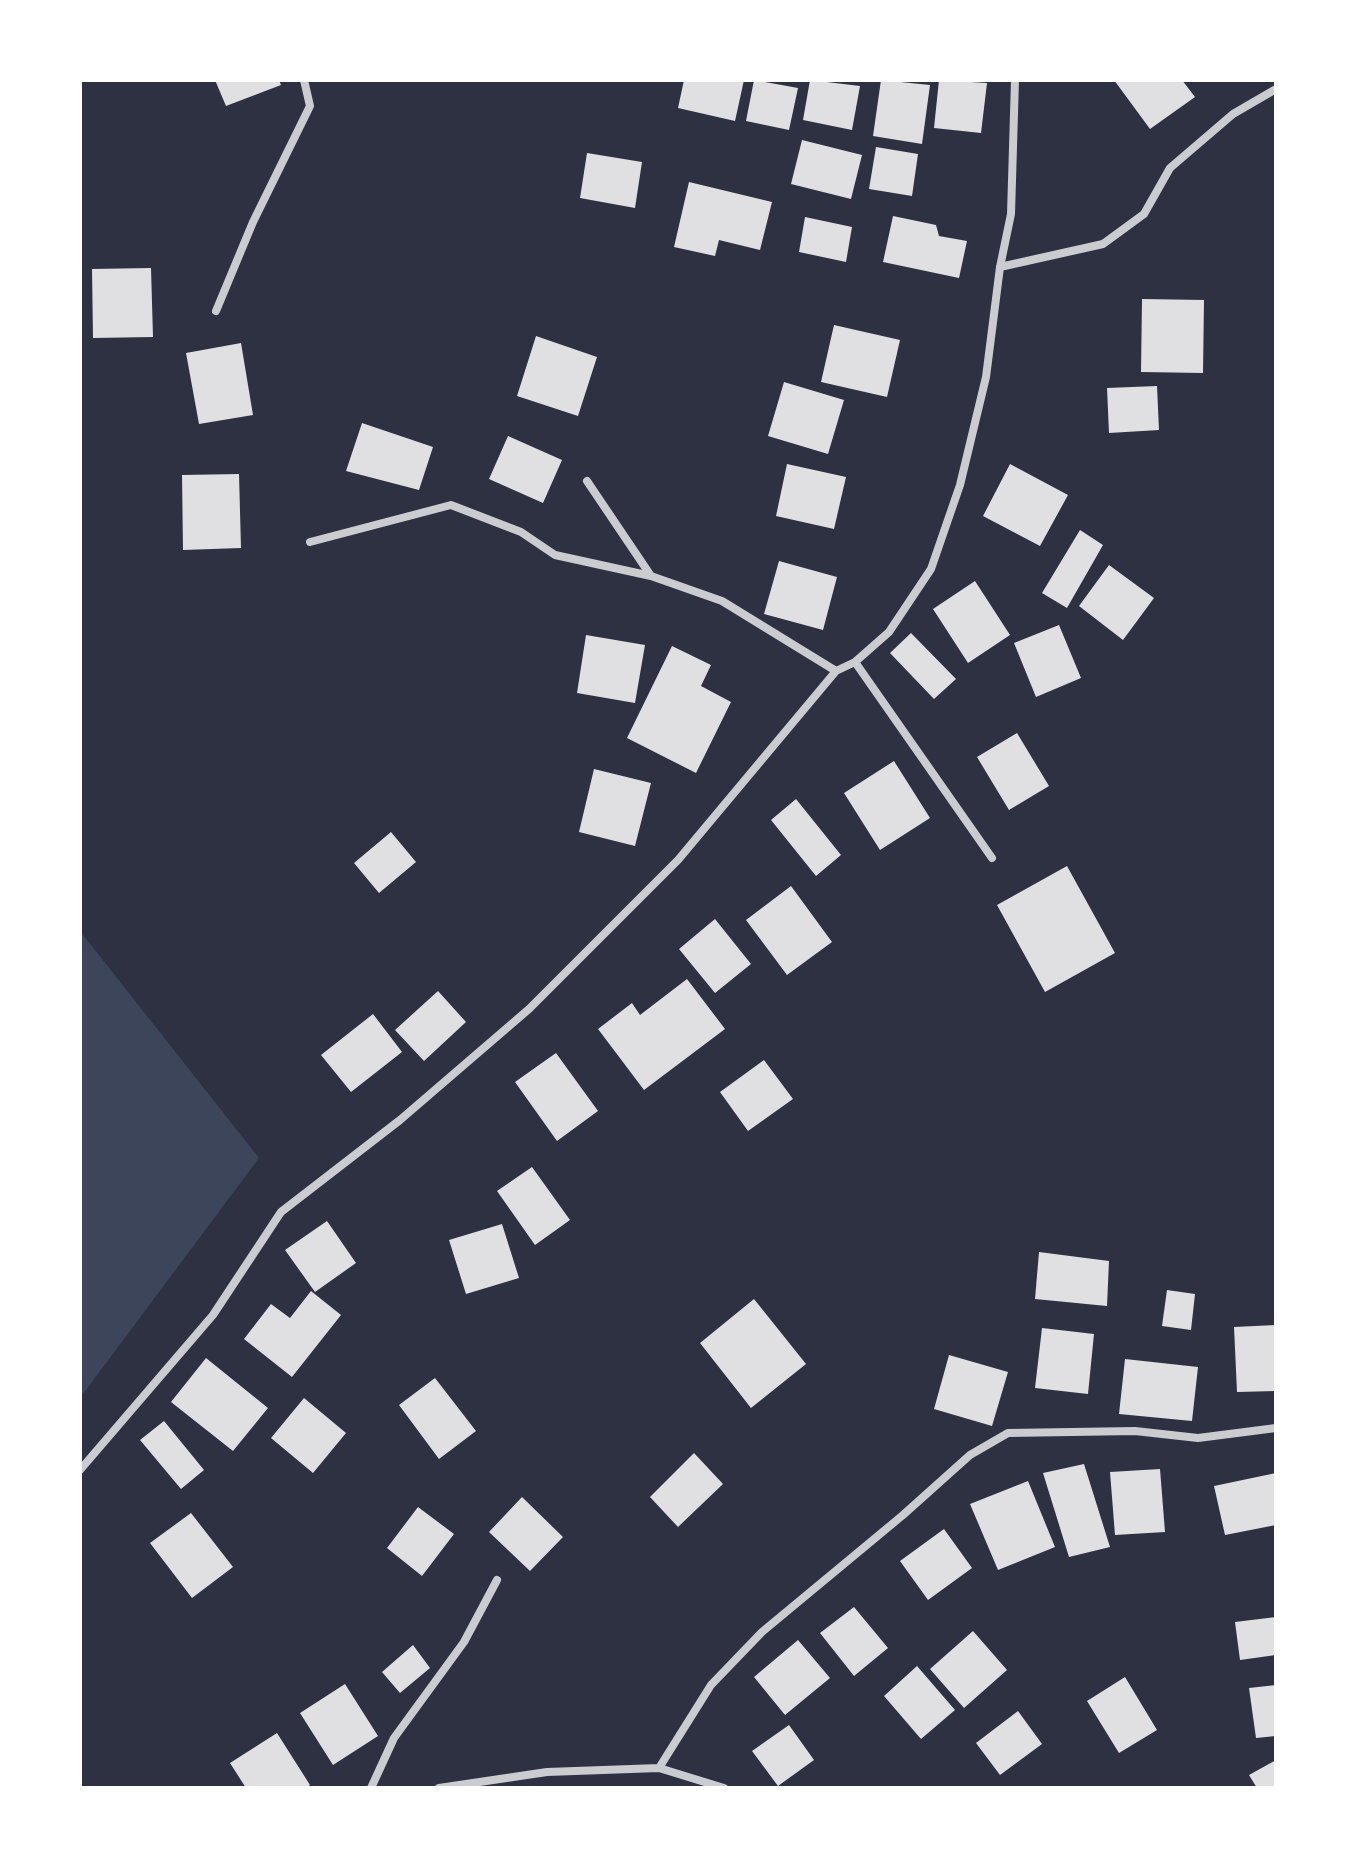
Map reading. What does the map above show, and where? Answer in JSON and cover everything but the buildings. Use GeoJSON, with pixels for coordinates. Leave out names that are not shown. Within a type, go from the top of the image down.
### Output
{"type":"FeatureCollection","features":[{"type":"Feature","properties":{"kind":"street"},"geometry":{"type":"LineString","coordinates":[[216,311],[253,222],[310,106],[304,80]]}},
{"type":"Feature","properties":{"kind":"street"},"geometry":{"type":"LineString","coordinates":[[80,1470],[213,1315],[281,1212],[400,1120],[529,1009],[678,860],[836,671],[855,662],[889,632],[931,569],[960,485],[986,377],[1000,267],[1011,214],[1015,80]]}},
{"type":"Feature","properties":{"kind":"street"},"geometry":{"type":"LineString","coordinates":[[1000,267],[1103,244],[1144,214],[1170,168],[1233,114],[1276,89]]}},
{"type":"Feature","properties":{"kind":"street"},"geometry":{"type":"LineString","coordinates":[[587,481],[651,576]]}},
{"type":"Feature","properties":{"kind":"street"},"geometry":{"type":"LineString","coordinates":[[310,542],[451,505],[521,532],[555,555],[651,576],[722,601],[836,671]]}},
{"type":"Feature","properties":{"kind":"street"},"geometry":{"type":"LineString","coordinates":[[855,662],[992,858]]}},
{"type":"Feature","properties":{"kind":"street"},"geometry":{"type":"LineString","coordinates":[[659,1768],[711,1685],[762,1632],[970,1455],[1008,1433],[1135,1431],[1198,1438],[1276,1428]]}},
{"type":"Feature","properties":{"kind":"street"},"geometry":{"type":"LineString","coordinates":[[371,1788],[394,1738],[464,1642],[497,1580]]}},
{"type":"Feature","properties":{"kind":"street"},"geometry":{"type":"LineString","coordinates":[[439,1788],[547,1772],[659,1768],[724,1788]]}},
{"type":"Feature","properties":{"kind":"shaded area"},"geometry":{"type":"Polygon","coordinates":[[[80,931],[259,1158],[80,1398],[80,931]]]}}]}
